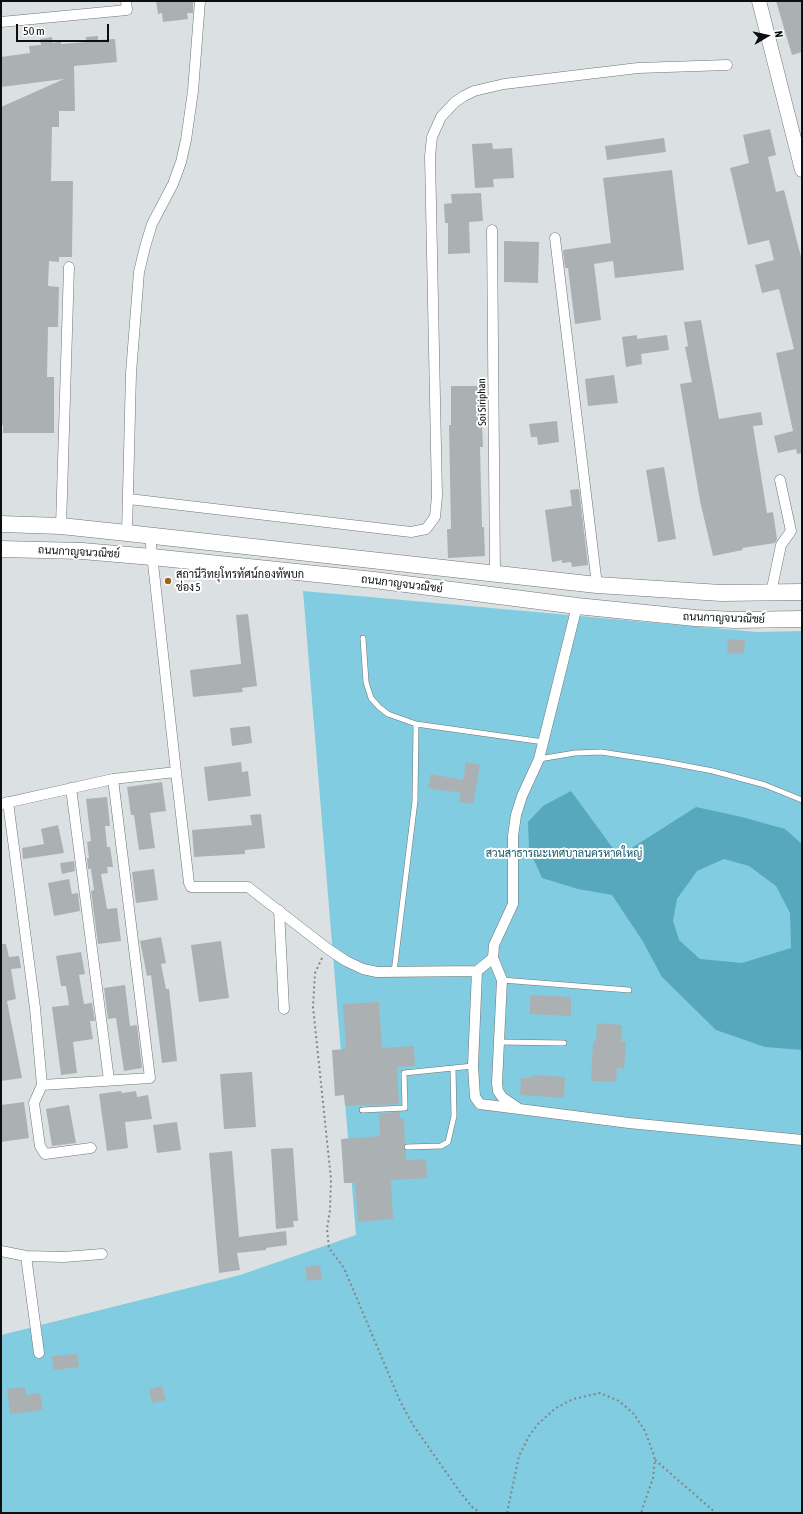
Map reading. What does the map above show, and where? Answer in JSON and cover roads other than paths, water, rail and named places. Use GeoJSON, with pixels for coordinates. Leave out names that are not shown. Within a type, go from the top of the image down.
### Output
{"type":"FeatureCollection","features":[{"type":"Feature","properties":{"kind":"main road","name":"ถนนกาญจนวณิชย์"},"geometry":{"type":"LineString","coordinates":[[1,524],[61,526],[597,585],[680,591],[771,593],[802,592]]}},
{"type":"Feature","properties":{"kind":"main road","name":"ถนนกาญจนวณิชย์"},"geometry":{"type":"LineString","coordinates":[[1,549],[82,551],[152,557],[374,580],[577,606],[695,618],[734,620],[802,619]]}},
{"type":"Feature","properties":{"kind":"street"},"geometry":{"type":"LineString","coordinates":[[127,533],[131,373],[139,272],[152,224],[173,184],[186,140],[193,91],[200,1]]}},
{"type":"Feature","properties":{"kind":"street"},"geometry":{"type":"LineString","coordinates":[[759,1],[802,170]]}},
{"type":"Feature","properties":{"kind":"street"},"geometry":{"type":"LineString","coordinates":[[1,22],[126,6]]}},
{"type":"Feature","properties":{"kind":"street"},"geometry":{"type":"LineString","coordinates":[[129,499],[411,532],[426,529],[435,518],[437,496],[430,156],[432,137],[441,117],[455,102],[464,96],[474,91],[496,86],[638,68],[728,65]]}},
{"type":"Feature","properties":{"kind":"street","name":"Soi Siriphan"},"geometry":{"type":"LineString","coordinates":[[492,230],[495,574]]}},
{"type":"Feature","properties":{"kind":"street"},"geometry":{"type":"LineString","coordinates":[[555,238],[597,585]]}},
{"type":"Feature","properties":{"kind":"street"},"geometry":{"type":"LineString","coordinates":[[61,526],[69,266]]}},
{"type":"Feature","properties":{"kind":"street"},"geometry":{"type":"LineString","coordinates":[[771,593],[781,545],[791,532],[780,480]]}},
{"type":"Feature","properties":{"kind":"street"},"geometry":{"type":"LineString","coordinates":[[150,536],[188,883],[191,888],[248,887],[328,949],[363,970],[377,972],[477,971],[493,958]]}},
{"type":"Feature","properties":{"kind":"street"},"geometry":{"type":"LineString","coordinates":[[518,1108],[502,1097],[498,1091],[498,1042],[502,980],[493,958],[494,945],[513,904],[513,836],[516,815],[522,796],[539,759],[544,742],[577,606]]}},
{"type":"Feature","properties":{"kind":"street"},"geometry":{"type":"LineString","coordinates":[[91,1148],[47,1155],[43,1152],[40,1146],[34,1106],[36,1096],[42,1085],[35,1008],[5,803],[113,779],[176,772]]}},
{"type":"Feature","properties":{"kind":"street"},"geometry":{"type":"LineString","coordinates":[[42,1085],[150,1078],[113,779]]}},
{"type":"Feature","properties":{"kind":"street"},"geometry":{"type":"LineString","coordinates":[[71,788],[109,1080]]}},
{"type":"Feature","properties":{"kind":"street"},"geometry":{"type":"LineString","coordinates":[[279,910],[284,1010]]}},
{"type":"Feature","properties":{"kind":"street"},"geometry":{"type":"LineString","coordinates":[[477,971],[473,1066],[474,1089],[478,1102],[489,1106],[518,1108],[629,1123],[802,1140]]}},
{"type":"Feature","properties":{"kind":"street"},"geometry":{"type":"LineString","coordinates":[[1,1251],[26,1256],[64,1257],[102,1254]]}},
{"type":"Feature","properties":{"kind":"street"},"geometry":{"type":"LineString","coordinates":[[26,1256],[39,1353]]}},
{"type":"Feature","properties":{"kind":"lane"},"geometry":{"type":"LineString","coordinates":[[363,638],[366,682],[371,698],[378,707],[388,714],[416,724],[544,742]]}},
{"type":"Feature","properties":{"kind":"lane"},"geometry":{"type":"LineString","coordinates":[[394,972],[415,801],[416,724]]}},
{"type":"Feature","properties":{"kind":"lane"},"geometry":{"type":"LineString","coordinates":[[539,759],[575,753],[601,752],[660,760],[713,771],[765,785],[802,800]]}},
{"type":"Feature","properties":{"kind":"lane"},"geometry":{"type":"LineString","coordinates":[[502,980],[629,990]]}},
{"type":"Feature","properties":{"kind":"lane"},"geometry":{"type":"LineString","coordinates":[[498,1042],[564,1043]]}},
{"type":"Feature","properties":{"kind":"lane"},"geometry":{"type":"LineString","coordinates":[[362,1110],[406,1108],[404,1073],[473,1066]]}},
{"type":"Feature","properties":{"kind":"lane"},"geometry":{"type":"LineString","coordinates":[[407,1147],[441,1146],[448,1142],[454,1116],[452,1068]]}},
{"type":"Feature","properties":{"kind":"place","name":"สถานีวิทยุโทรทัศน์กองทัพบก ช่อง 5"},"geometry":{"type":"Point","coordinates":[168,581]}},
{"type":"Feature","properties":{"kind":"park label","name":"สวนสาธารณะเทศบาลนครหาดใหญ่"},"geometry":{"type":"Point","coordinates":[564,854]}}]}
